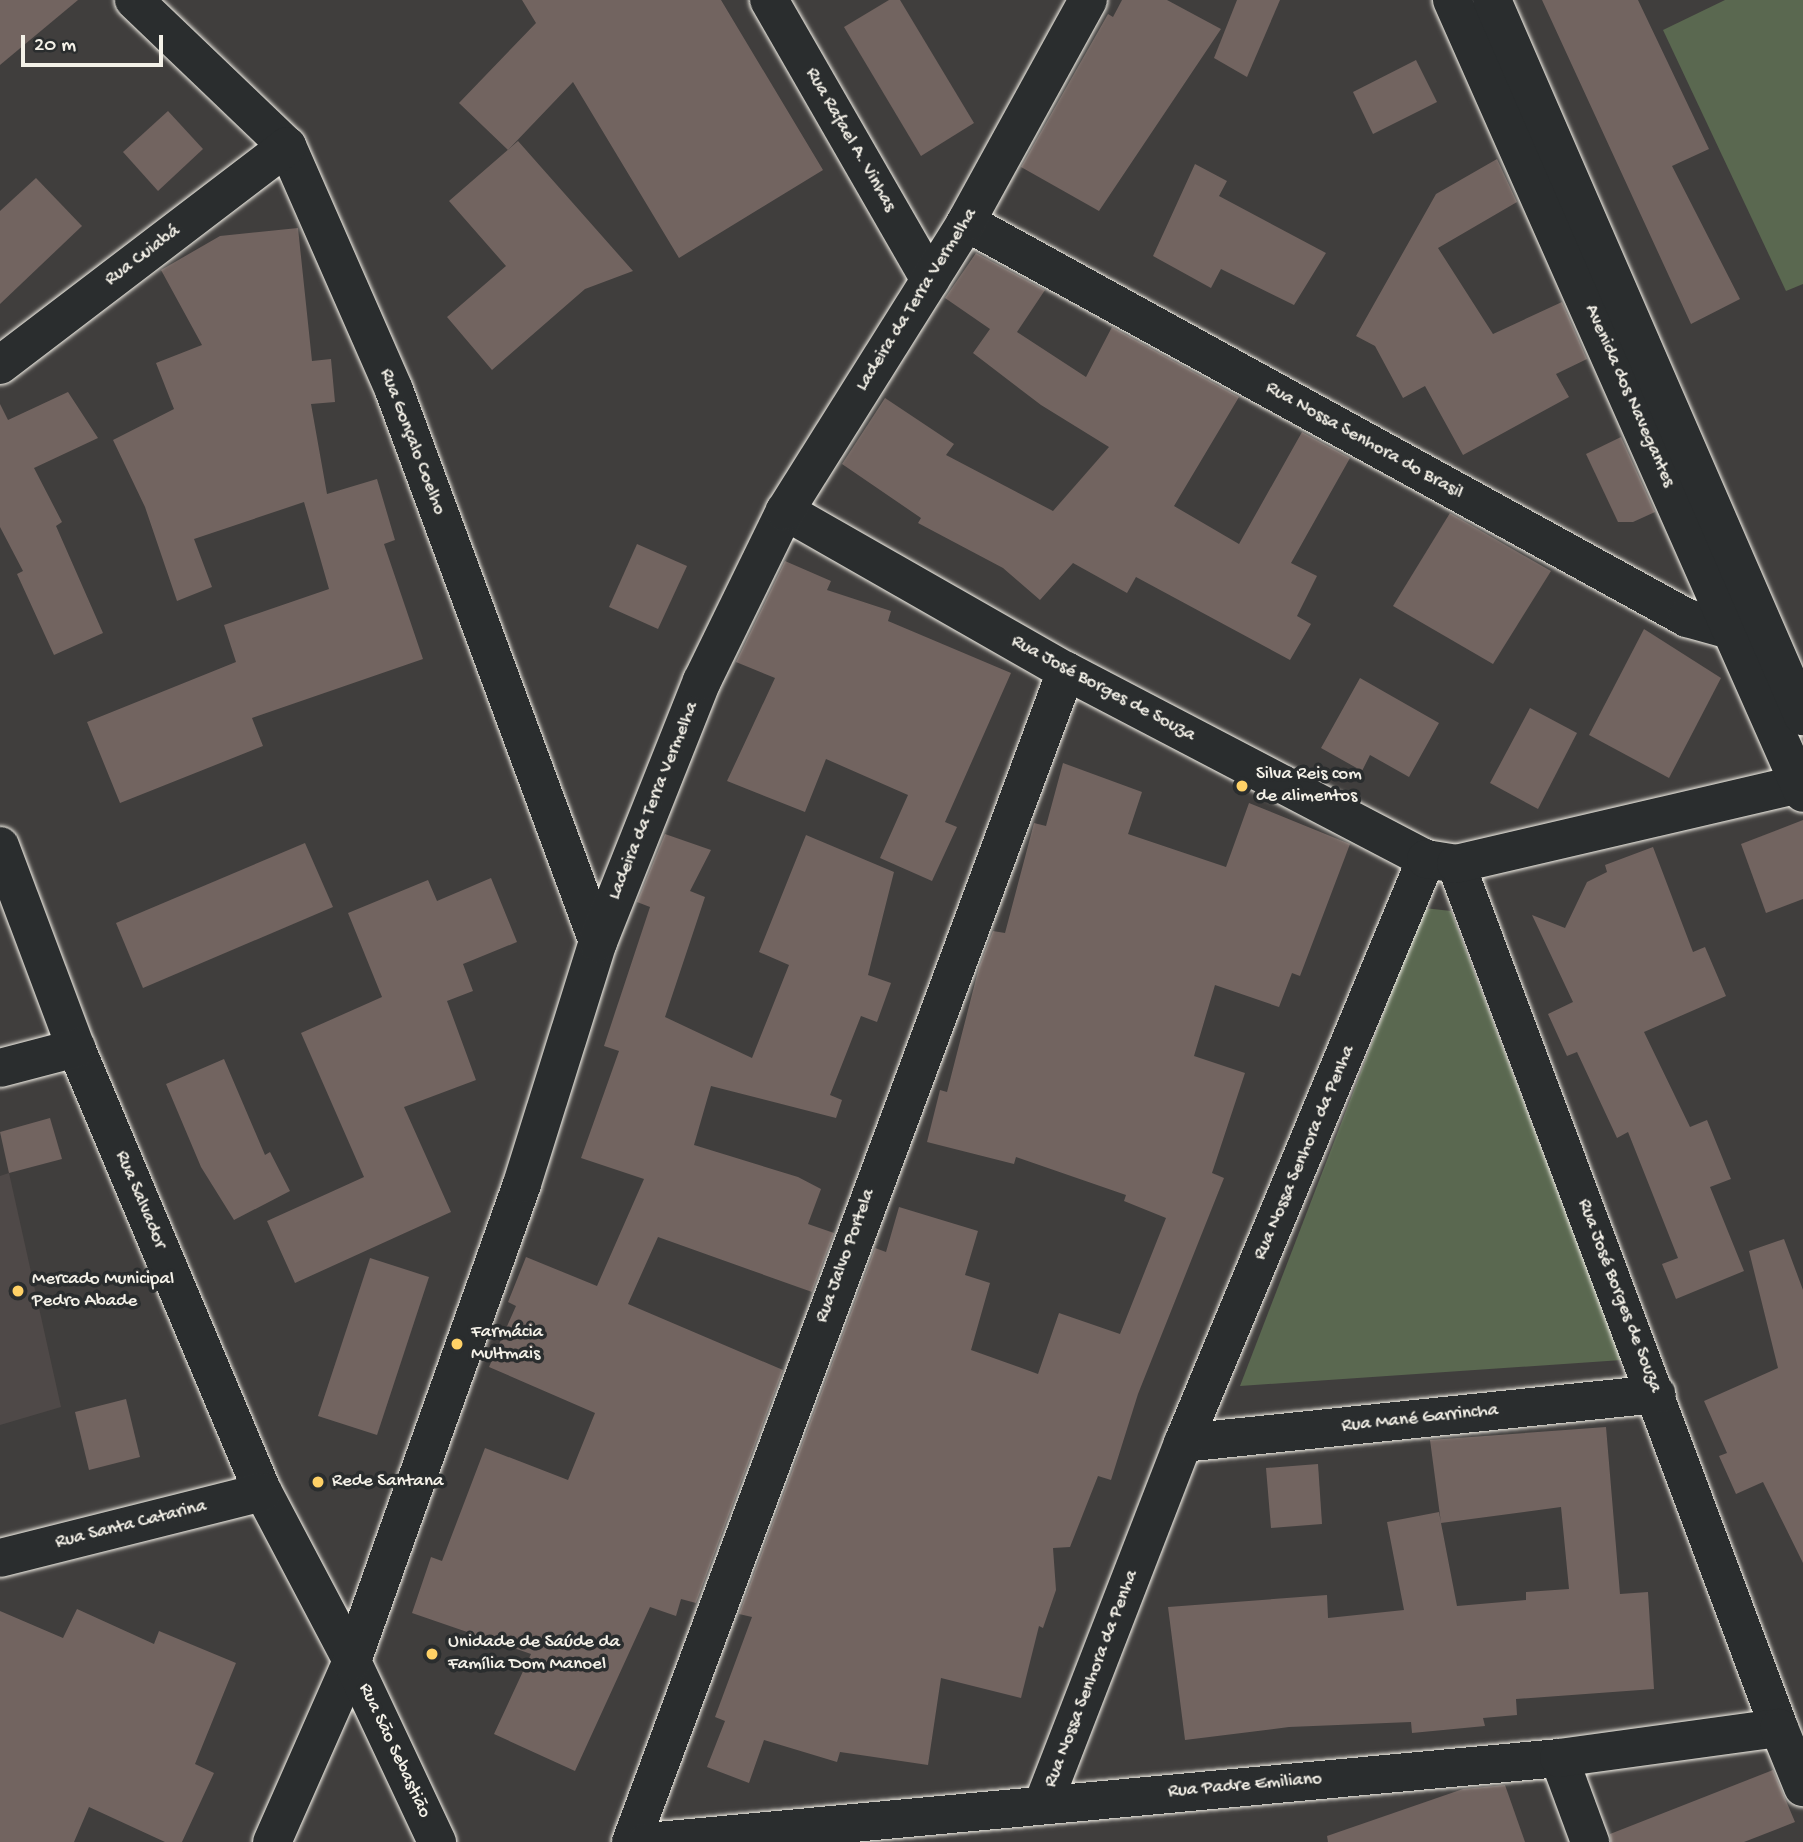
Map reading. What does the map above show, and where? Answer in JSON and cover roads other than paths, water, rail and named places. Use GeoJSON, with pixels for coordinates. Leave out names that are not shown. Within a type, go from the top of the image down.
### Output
{"type":"FeatureCollection","features":[{"type":"Feature","properties":{"kind":"street","name":"Rua Gonçalo Coelho"},"geometry":{"type":"LineString","coordinates":[[134,0],[287,146],[394,390],[598,942]]}},
{"type":"Feature","properties":{"kind":"street","name":"Rua Rafael A. Vinhas"},"geometry":{"type":"LineString","coordinates":[[769,0],[930,280]]}},
{"type":"Feature","properties":{"kind":"street","name":"Ladeira da Terra Vermelha"},"geometry":{"type":"LineString","coordinates":[[272,1842],[352,1661],[522,1184],[598,942],[702,681],[785,511],[966,222],[1088,0]]}},
{"type":"Feature","properties":{"kind":"street","name":"Avenida dos Navegantes"},"geometry":{"type":"LineString","coordinates":[[1452,0],[1752,637],[1803,716]]}},
{"type":"Feature","properties":{"kind":"street","name":"Avenida dos Navegantes"},"geometry":{"type":"LineString","coordinates":[[1492,0],[1752,637],[1802,787]]}},
{"type":"Feature","properties":{"kind":"street","name":"Rua Cuiabá"},"geometry":{"type":"LineString","coordinates":[[0,365],[287,146]]}},
{"type":"Feature","properties":{"kind":"street","name":"Rua Nossa Senhora do Brasil"},"geometry":{"type":"LineString","coordinates":[[966,222],[1687,618],[1752,637]]}},
{"type":"Feature","properties":{"kind":"street","name":"Rua José Borges de Souza"},"geometry":{"type":"LineString","coordinates":[[785,511],[1066,671],[1441,862],[1656,1394],[1779,1728]]}},
{"type":"Feature","properties":{"kind":"street","name":"Rua Jalvo Portela"},"geometry":{"type":"LineString","coordinates":[[631,1842],[1066,671]]}},
{"type":"Feature","properties":{"kind":"street"},"geometry":{"type":"LineString","coordinates":[[1441,862],[1802,787]]}},
{"type":"Feature","properties":{"kind":"street","name":"Rua Salvador"},"geometry":{"type":"LineString","coordinates":[[0,846],[76,1048],[263,1492],[352,1661]]}},
{"type":"Feature","properties":{"kind":"street","name":"Rua Nossa Senhora da Penha"},"geometry":{"type":"LineString","coordinates":[[1044,1804],[1183,1443],[1441,862]]}},
{"type":"Feature","properties":{"kind":"street"},"geometry":{"type":"LineString","coordinates":[[0,1068],[76,1048]]}},
{"type":"Feature","properties":{"kind":"street","name":"Rua Mané Garrincha"},"geometry":{"type":"LineString","coordinates":[[1183,1443],[1656,1394]]}},
{"type":"Feature","properties":{"kind":"street","name":"Rua Santa Catarina"},"geometry":{"type":"LineString","coordinates":[[0,1558],[263,1492]]}},
{"type":"Feature","properties":{"kind":"street","name":"Rua São Sebastião"},"geometry":{"type":"LineString","coordinates":[[352,1661],[437,1842]]}},
{"type":"Feature","properties":{"kind":"street"},"geometry":{"type":"LineString","coordinates":[[1779,1728],[1803,1787]]}},
{"type":"Feature","properties":{"kind":"street","name":"Rua Padre Emiliano"},"geometry":{"type":"LineString","coordinates":[[647,1842],[914,1829],[1044,1804],[1559,1758],[1779,1728]]}},
{"type":"Feature","properties":{"kind":"street"},"geometry":{"type":"LineString","coordinates":[[1559,1758],[1590,1842]]}},
{"type":"Feature","properties":{"kind":"place","name":"Silva Reis com de alimentos"},"geometry":{"type":"Point","coordinates":[1242,786]}},
{"type":"Feature","properties":{"kind":"place","name":"Mercado Municipal Pedro Abade"},"geometry":{"type":"Point","coordinates":[18,1291]}},
{"type":"Feature","properties":{"kind":"place","name":"Farmácia Multmais"},"geometry":{"type":"Point","coordinates":[457,1344]}},
{"type":"Feature","properties":{"kind":"place","name":"Rede Santana"},"geometry":{"type":"Point","coordinates":[318,1482]}},
{"type":"Feature","properties":{"kind":"place","name":"Unidade de Saúde da Família Dom Manoel"},"geometry":{"type":"Point","coordinates":[432,1654]}}]}
